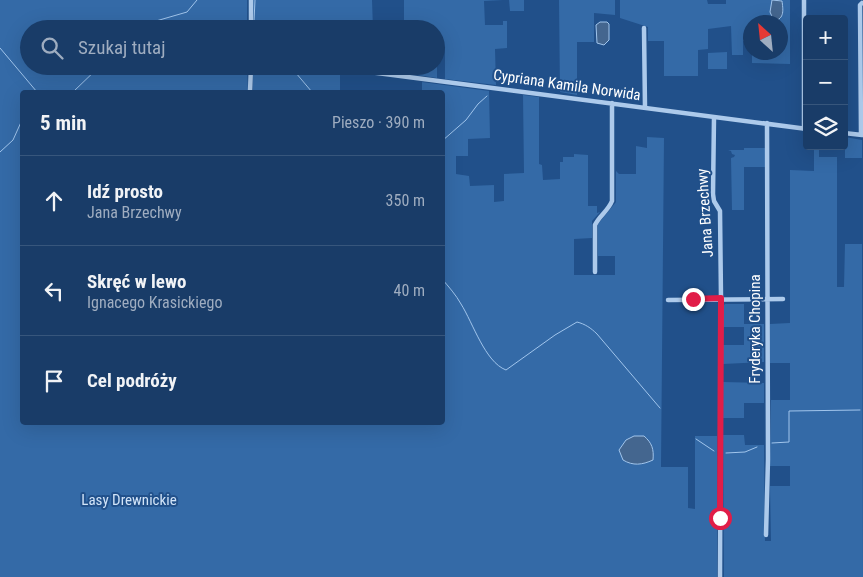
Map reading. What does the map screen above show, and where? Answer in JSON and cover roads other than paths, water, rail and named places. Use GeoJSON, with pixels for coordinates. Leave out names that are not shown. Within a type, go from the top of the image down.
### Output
{"type":"FeatureCollection","features":[{"type":"Feature","properties":{"kind":"street"},"geometry":{"type":"LineString","coordinates":[[251,0],[251,20]]}},
{"type":"Feature","properties":{"kind":"street"},"geometry":{"type":"LineString","coordinates":[[804,0],[805,105]]}},
{"type":"Feature","properties":{"kind":"street"},"geometry":{"type":"LineString","coordinates":[[848,134],[862,136],[860,5],[862,3]]}},
{"type":"Feature","properties":{"kind":"street"},"geometry":{"type":"LineString","coordinates":[[644,28],[645,108]]}},
{"type":"Feature","properties":{"kind":"street"},"geometry":{"type":"LineString","coordinates":[[250,90],[251,75]]}},
{"type":"Feature","properties":{"kind":"street","name":"Cypriana Kamila Norwida"},"geometry":{"type":"LineString","coordinates":[[393,75],[803,129]]}},
{"type":"Feature","properties":{"kind":"street"},"geometry":{"type":"LineString","coordinates":[[595,272],[595,225],[612,201],[612,103]]}},
{"type":"Feature","properties":{"kind":"street","name":"Jana Brzechwy"},"geometry":{"type":"LineString","coordinates":[[714,117],[713,194],[714,202],[720,211],[720,577]]}},
{"type":"Feature","properties":{"kind":"street","name":"Fryderyka Chopina"},"geometry":{"type":"LineString","coordinates":[[766,535],[768,459],[767,123]]}},
{"type":"Feature","properties":{"kind":"street"},"geometry":{"type":"LineString","coordinates":[[668,300],[721,298],[783,299]]}},
{"type":"Feature","properties":{"kind":"waterway"},"geometry":{"type":"LineString","coordinates":[[159,20],[187,12],[197,0]]}},
{"type":"Feature","properties":{"kind":"waterway"},"geometry":{"type":"LineString","coordinates":[[254,20],[255,0]]}},
{"type":"Feature","properties":{"kind":"waterway"},"geometry":{"type":"LineString","coordinates":[[0,48],[20,72]]}},
{"type":"Feature","properties":{"kind":"waterway"},"geometry":{"type":"LineString","coordinates":[[23,75],[35,90]]}},
{"type":"Feature","properties":{"kind":"waterway"},"geometry":{"type":"LineString","coordinates":[[75,90],[91,75]]}},
{"type":"Feature","properties":{"kind":"waterway"},"geometry":{"type":"LineString","coordinates":[[298,75],[310,90]]}},
{"type":"Feature","properties":{"kind":"waterway"},"geometry":{"type":"LineString","coordinates":[[445,138],[466,120],[478,104],[487,96]]}},
{"type":"Feature","properties":{"kind":"waterway"},"geometry":{"type":"LineString","coordinates":[[0,152],[13,140],[20,124]]}},
{"type":"Feature","properties":{"kind":"waterway"},"geometry":{"type":"LineString","coordinates":[[445,283],[466,312],[486,351],[499,366],[506,370],[555,335],[577,322],[588,326],[597,334],[660,408]]}},
{"type":"Feature","properties":{"kind":"waterway"},"geometry":{"type":"LineString","coordinates":[[772,443],[789,442],[789,411],[860,410]]}},
{"type":"Feature","properties":{"kind":"waterway"},"geometry":{"type":"LineString","coordinates":[[696,439],[714,451]]}},
{"type":"Feature","properties":{"kind":"waterway"},"geometry":{"type":"LineString","coordinates":[[726,453],[745,452],[757,447]]}},
{"type":"Feature","properties":{"kind":"park label","name":"Lasy Drewnickie"},"geometry":{"type":"Point","coordinates":[129,500]}}]}
